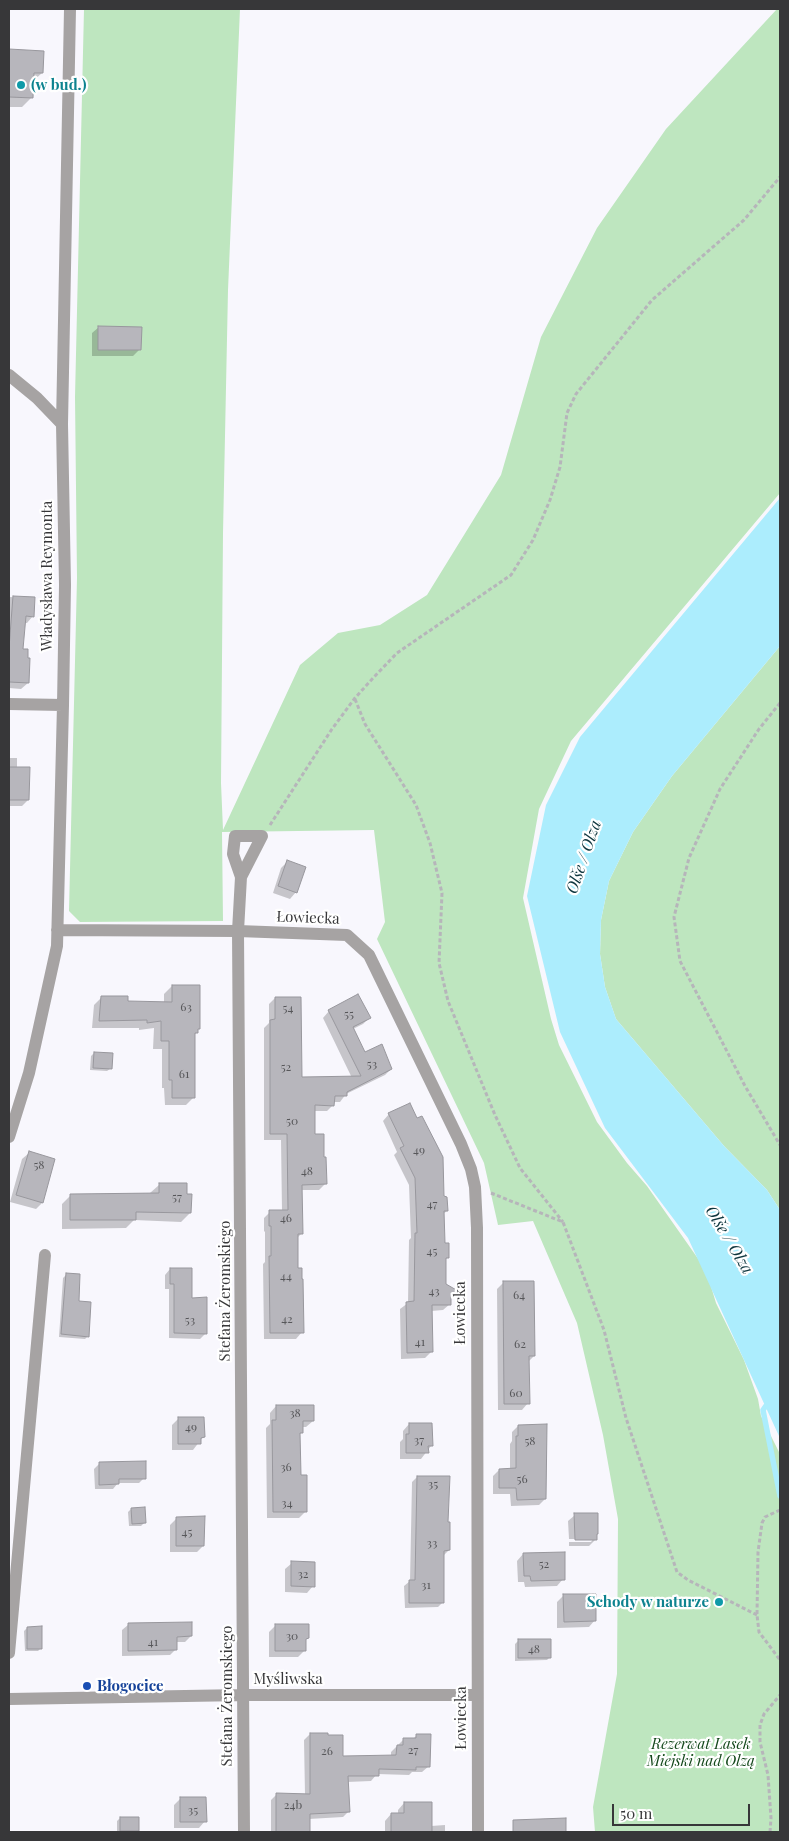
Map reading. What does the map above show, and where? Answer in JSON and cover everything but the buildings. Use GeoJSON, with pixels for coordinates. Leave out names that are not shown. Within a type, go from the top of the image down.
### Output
{"type":"FeatureCollection","features":[{"type":"Feature","properties":{"kind":"street","name":"Władysława Reymonta"},"geometry":{"type":"LineString","coordinates":[[9,1137],[28,1073],[57,946],[65,585],[62,424],[70,9]]}},
{"type":"Feature","properties":{"kind":"street"},"geometry":{"type":"LineString","coordinates":[[9,375],[37,398],[62,424]]}},
{"type":"Feature","properties":{"kind":"street"},"geometry":{"type":"LineString","coordinates":[[9,704],[63,705]]}},
{"type":"Feature","properties":{"kind":"street"},"geometry":{"type":"LineString","coordinates":[[235,836],[262,836],[241,877],[233,854],[235,836]]}},
{"type":"Feature","properties":{"kind":"street","name":"Stefana Żeromskiego"},"geometry":{"type":"LineString","coordinates":[[241,877],[238,931],[244,1832]]}},
{"type":"Feature","properties":{"kind":"street"},"geometry":{"type":"LineString","coordinates":[[57,930],[238,931]]}},
{"type":"Feature","properties":{"kind":"street","name":"Łowiecka"},"geometry":{"type":"LineString","coordinates":[[238,931],[347,935],[369,955],[462,1144],[471,1169],[475,1187],[477,1228],[478,1832]]}},
{"type":"Feature","properties":{"kind":"street"},"geometry":{"type":"LineString","coordinates":[[9,1653],[45,1255]]}},
{"type":"Feature","properties":{"kind":"street","name":"Myśliwska"},"geometry":{"type":"LineString","coordinates":[[9,1699],[477,1696]]}},
{"type":"Feature","properties":{"kind":"path"},"geometry":{"type":"LineString","coordinates":[[262,836],[318,750],[355,698],[397,653],[511,575],[533,540],[550,500],[560,467],[567,413],[576,394],[652,300],[744,220],[780,177]]}},
{"type":"Feature","properties":{"kind":"path"},"geometry":{"type":"LineString","coordinates":[[355,698],[365,724],[416,805],[430,843],[442,893],[439,963],[448,1001],[495,1115],[520,1168],[563,1222],[604,1330],[626,1418],[677,1572],[688,1580],[757,1615]]}},
{"type":"Feature","properties":{"kind":"path"},"geometry":{"type":"LineString","coordinates":[[780,703],[759,729],[720,789],[689,858],[674,917],[680,961],[745,1086],[780,1145]]}},
{"type":"Feature","properties":{"kind":"path"},"geometry":{"type":"LineString","coordinates":[[475,1187],[563,1222]]}},
{"type":"Feature","properties":{"kind":"path"},"geometry":{"type":"LineString","coordinates":[[780,1510],[765,1517],[762,1522],[758,1552],[757,1615],[759,1632],[780,1660]]}},
{"type":"Feature","properties":{"kind":"path"},"geometry":{"type":"LineString","coordinates":[[770,1832],[768,1775],[760,1742],[760,1725],[764,1714],[780,1695]]}},
{"type":"Feature","properties":{"kind":"green space","name":"Rezerwat Lasek Miejski nad Olzą"},"geometry":{"type":"Polygon","coordinates":[[[84,9],[240,9],[228,290],[223,533],[221,783],[223,830],[300,665],[338,633],[380,625],[427,595],[501,475],[541,337],[597,228],[666,129],[777,9],[780,9],[780,493],[571,741],[539,809],[523,898],[551,1019],[559,1045],[597,1122],[627,1163],[647,1186],[706,1270],[716,1303],[744,1360],[758,1399],[761,1416],[780,1454],[780,1832],[595,1832],[593,1807],[617,1674],[618,1519],[603,1435],[577,1323],[533,1221],[498,1225],[484,1163],[377,939],[385,922],[374,830],[222,832],[223,921],[80,922],[69,911],[77,578],[75,397],[84,9]]]}},
{"type":"Feature","properties":{"kind":"green space"},"geometry":{"type":"Polygon","coordinates":[[[780,646],[780,1210],[767,1190],[724,1146],[616,1019],[605,987],[600,954],[601,920],[609,881],[633,832],[672,776],[780,646]]]}},
{"type":"Feature","properties":{"kind":"water","name":"Olše / Olza"},"geometry":{"type":"Polygon","coordinates":[[[780,498],[780,646],[672,776],[633,832],[609,881],[601,920],[600,954],[605,987],[616,1019],[724,1146],[767,1190],[780,1210],[780,1444],[779,1436],[688,1238],[605,1128],[560,1032],[527,896],[546,805],[580,737],[780,498]]]}},
{"type":"Feature","properties":{"kind":"waterway"},"geometry":{"type":"LineString","coordinates":[[770,1400],[763,1410],[780,1496]]}},
{"type":"Feature","properties":{"kind":"place","name":"(w bud.)"},"geometry":{"type":"Point","coordinates":[21,85]}},
{"type":"Feature","properties":{"kind":"place","name":"Schody w naturze"},"geometry":{"type":"Point","coordinates":[719,1602]}},
{"type":"Feature","properties":{"kind":"place","name":"Błogocice"},"geometry":{"type":"Point","coordinates":[87,1686]}}]}
